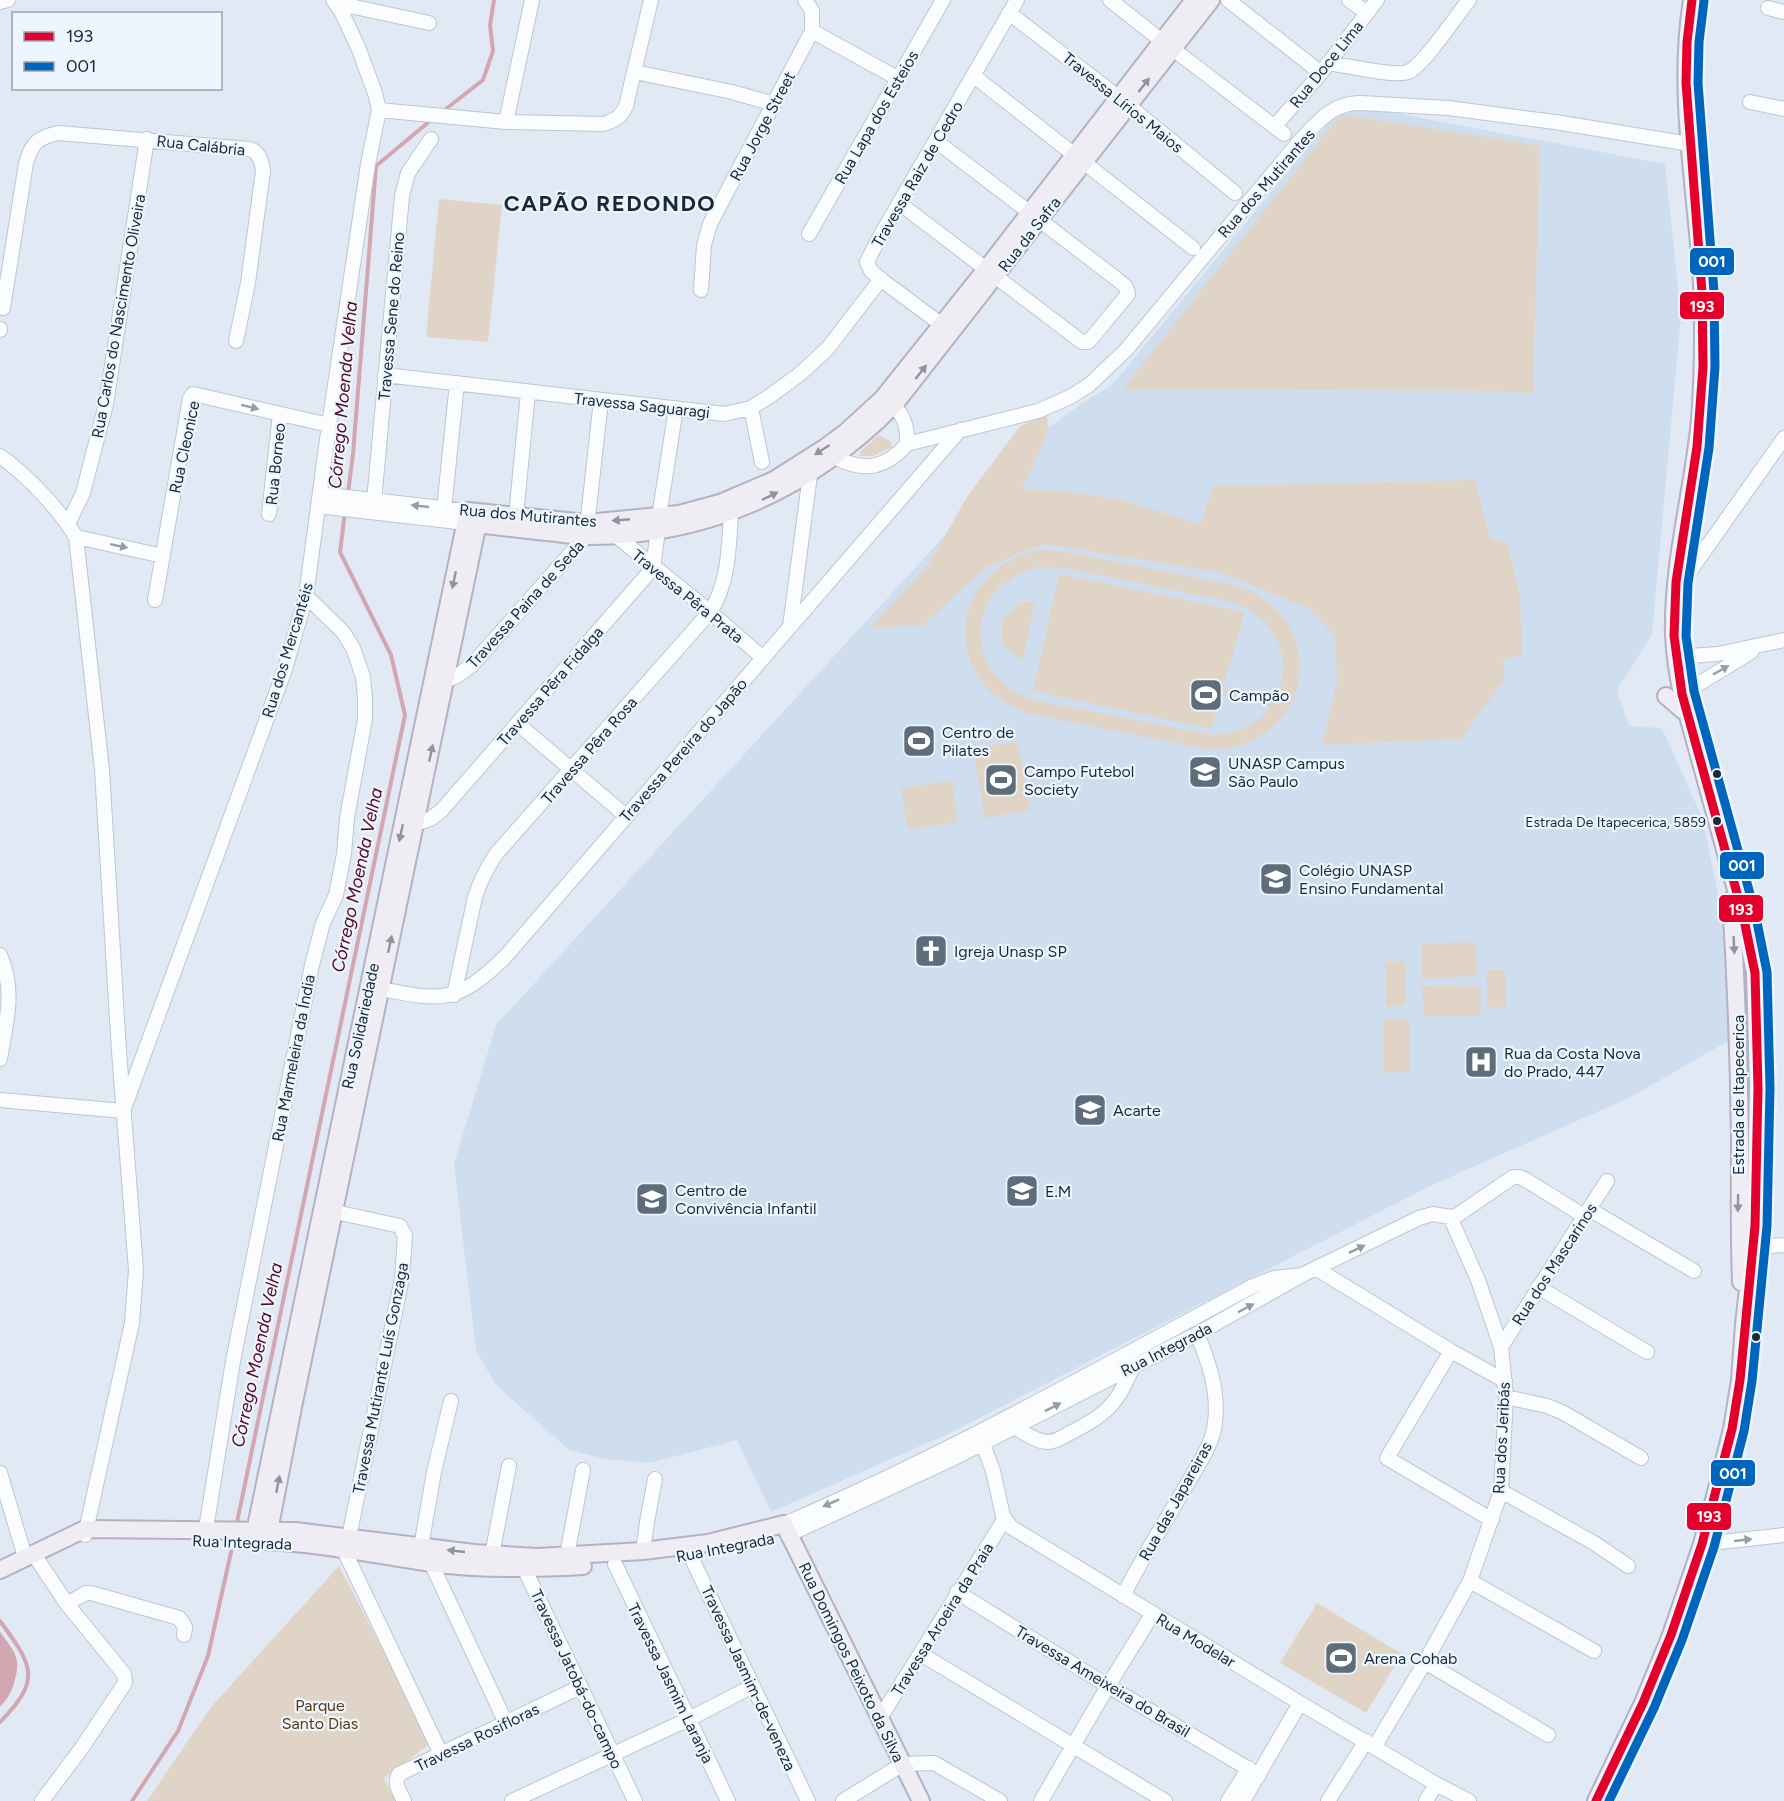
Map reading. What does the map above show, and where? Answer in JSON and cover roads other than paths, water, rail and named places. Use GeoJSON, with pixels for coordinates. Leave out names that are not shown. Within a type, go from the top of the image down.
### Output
{"type":"FeatureCollection","features":[{"type":"Feature","properties":{"kind":"main road","name":"Rua da Safra"},"geometry":{"type":"LineString","coordinates":[[1168,45],[1194,0]]}},
{"type":"Feature","properties":{"kind":"main road","name":"Rua da Safra"},"geometry":{"type":"LineString","coordinates":[[888,402],[992,272],[1123,101],[1168,45],[1211,0]]}},
{"type":"Feature","properties":{"kind":"main road","name":"Estrada de Itapecerica"},"geometry":{"type":"LineString","coordinates":[[1596,1801],[1643,1703],[1671,1635],[1702,1544],[1732,1429],[1740,1380],[1744,1324],[1746,1248],[1737,1003],[1729,866],[1688,714],[1674,695],[1674,607],[1700,422],[1703,361],[1700,247],[1690,144],[1686,60],[1687,26],[1692,0]]}},
{"type":"Feature","properties":{"kind":"main road","name":"Rua da Safra"},"geometry":{"type":"LineString","coordinates":[[836,457],[875,425],[888,402],[942,325],[992,272]]}},
{"type":"Feature","properties":{"kind":"main road","name":"Rua dos Mutirantes"},"geometry":{"type":"LineString","coordinates":[[473,518],[614,534],[658,524],[720,503],[774,480],[826,447],[888,402]]}},
{"type":"Feature","properties":{"kind":"main road","name":"Rua dos Mutirantes"},"geometry":{"type":"LineString","coordinates":[[473,518],[516,516],[587,530],[699,522],[768,498],[810,475],[836,457]]}},
{"type":"Feature","properties":{"kind":"main road","name":"Rua Solidariedade"},"geometry":{"type":"LineString","coordinates":[[255,1536],[328,1211],[473,518]]}},
{"type":"Feature","properties":{"kind":"main road","name":"Rua Solidariedade"},"geometry":{"type":"LineString","coordinates":[[375,987],[416,824],[439,683]]}},
{"type":"Feature","properties":{"kind":"main road","name":"Rua Integrada"},"geometry":{"type":"LineString","coordinates":[[346,1543],[431,1563],[476,1568],[567,1555],[644,1551],[708,1543],[786,1529]]}},
{"type":"Feature","properties":{"kind":"main road","name":"Rua Integrada"},"geometry":{"type":"LineString","coordinates":[[0,1570],[64,1538],[85,1532],[139,1541],[209,1536],[255,1536],[421,1547],[492,1555],[523,1563],[615,1564],[690,1555],[786,1529]]}},
{"type":"Feature","properties":{"kind":"main road","name":"Rua Domingos Peixoto da Silva"},"geometry":{"type":"LineString","coordinates":[[786,1529],[921,1801]]}},
{"type":"Feature","properties":{"kind":"street"},"geometry":{"type":"LineString","coordinates":[[0,2],[8,0]]}},
{"type":"Feature","properties":{"kind":"street"},"geometry":{"type":"LineString","coordinates":[[506,122],[532,0]]}},
{"type":"Feature","properties":{"kind":"street"},"geometry":{"type":"LineString","coordinates":[[379,110],[506,122],[604,124],[613,121],[624,112],[651,0]]}},
{"type":"Feature","properties":{"kind":"street"},"geometry":{"type":"LineString","coordinates":[[805,0],[812,11],[812,31],[897,78]]}},
{"type":"Feature","properties":{"kind":"street","name":"Rua Lapa dos Esteios"},"geometry":{"type":"LineString","coordinates":[[809,234],[942,0]]}},
{"type":"Feature","properties":{"kind":"street","name":"Travessa Raiz de Cedro"},"geometry":{"type":"LineString","coordinates":[[942,325],[871,271],[867,262],[1017,0]]}},
{"type":"Feature","properties":{"kind":"street","name":"Rua Doce Lima"},"geometry":{"type":"LineString","coordinates":[[1110,0],[1280,130],[1324,68],[1377,0]]}},
{"type":"Feature","properties":{"kind":"street"},"geometry":{"type":"LineString","coordinates":[[1228,0],[1324,68],[1386,72],[1407,72],[1420,62],[1469,0]]}},
{"type":"Feature","properties":{"kind":"street"},"geometry":{"type":"LineString","coordinates":[[1349,0],[1367,13]]}},
{"type":"Feature","properties":{"kind":"street"},"geometry":{"type":"LineString","coordinates":[[334,2],[429,23]]}},
{"type":"Feature","properties":{"kind":"street","name":"Rua dos Mercantéis"},"geometry":{"type":"LineString","coordinates":[[123,1111],[268,716],[306,596],[324,501],[329,425],[368,164],[379,110],[358,47],[334,2]]}},
{"type":"Feature","properties":{"kind":"street"},"geometry":{"type":"LineString","coordinates":[[1768,8],[1784,12]]}},
{"type":"Feature","properties":{"kind":"street","name":"Travessa Lírios Maios"},"geometry":{"type":"LineString","coordinates":[[1010,13],[1123,101],[1235,193]]}},
{"type":"Feature","properties":{"kind":"street","name":"Rua Jorge Street"},"geometry":{"type":"LineString","coordinates":[[700,290],[704,244],[710,224],[812,31]]}},
{"type":"Feature","properties":{"kind":"street"},"geometry":{"type":"LineString","coordinates":[[635,72],[732,92],[774,104]]}},
{"type":"Feature","properties":{"kind":"street"},"geometry":{"type":"LineString","coordinates":[[974,76],[1193,248]]}},
{"type":"Feature","properties":{"kind":"street"},"geometry":{"type":"LineString","coordinates":[[1750,102],[1784,109]]}},
{"type":"Feature","properties":{"kind":"street","name":"Rua dos Mutirantes"},"geometry":{"type":"LineString","coordinates":[[908,444],[1038,411],[1070,397],[1089,385],[1126,350],[1298,143],[1325,115],[1338,107],[1361,103],[1448,108],[1555,122],[1690,144]]}},
{"type":"Feature","properties":{"kind":"street","name":"Rua Calábria"},"geometry":{"type":"LineString","coordinates":[[3,308],[26,163],[30,149],[36,141],[58,133],[249,149],[253,150],[260,159],[263,171],[255,240],[236,341]]}},
{"type":"Feature","properties":{"kind":"street","name":"Rua Carlos do Nascimento Oliveira"},"geometry":{"type":"LineString","coordinates":[[68,524],[83,493],[106,404],[147,139]]}},
{"type":"Feature","properties":{"kind":"street","name":"Travessa Sene do Reino"},"geometry":{"type":"LineString","coordinates":[[371,505],[404,181],[431,139]]}},
{"type":"Feature","properties":{"kind":"street"},"geometry":{"type":"LineString","coordinates":[[899,203],[1085,342],[1091,339],[1126,297],[1128,292],[1126,287],[936,141]]}},
{"type":"Feature","properties":{"kind":"street","name":"Travessa Saguaragi"},"geometry":{"type":"LineString","coordinates":[[385,375],[724,414],[751,408],[800,374],[828,348],[881,279]]}},
{"type":"Feature","properties":{"kind":"street"},"geometry":{"type":"LineString","coordinates":[[444,508],[457,383]]}},
{"type":"Feature","properties":{"kind":"street"},"geometry":{"type":"LineString","coordinates":[[516,516],[528,392]]}},
{"type":"Feature","properties":{"kind":"street","name":"Rua Cleonice"},"geometry":{"type":"LineString","coordinates":[[155,600],[190,398],[193,394],[329,425]]}},
{"type":"Feature","properties":{"kind":"street"},"geometry":{"type":"LineString","coordinates":[[587,530],[601,400]]}},
{"type":"Feature","properties":{"kind":"street"},"geometry":{"type":"LineString","coordinates":[[836,457],[847,464],[861,467],[874,466],[887,462],[908,444],[906,423],[888,402]]}},
{"type":"Feature","properties":{"kind":"street"},"geometry":{"type":"LineString","coordinates":[[653,568],[676,408]]}},
{"type":"Feature","properties":{"kind":"street"},"geometry":{"type":"LineString","coordinates":[[751,408],[762,462]]}},
{"type":"Feature","properties":{"kind":"street","name":"Rua Borneo"},"geometry":{"type":"LineString","coordinates":[[269,514],[280,414]]}},
{"type":"Feature","properties":{"kind":"street","name":"Travessa Pereira do Japão"},"geometry":{"type":"LineString","coordinates":[[375,987],[433,997],[454,995],[478,982],[505,957],[960,430]]}},
{"type":"Feature","properties":{"kind":"street"},"geometry":{"type":"LineString","coordinates":[[1678,574],[1686,575],[1692,570],[1784,438]]}},
{"type":"Feature","properties":{"kind":"street"},"geometry":{"type":"LineString","coordinates":[[0,456],[22,473],[68,524],[76,537],[102,770],[123,1111],[136,1270],[130,1335],[85,1532]]}},
{"type":"Feature","properties":{"kind":"street"},"geometry":{"type":"LineString","coordinates":[[790,627],[810,475]]}},
{"type":"Feature","properties":{"kind":"street","name":"Rua dos Mutirantes"},"geometry":{"type":"LineString","coordinates":[[324,501],[473,518]]}},
{"type":"Feature","properties":{"kind":"street","name":"Rua dos Mutirantes"},"geometry":{"type":"LineString","coordinates":[[371,505],[444,508],[473,518]]}},
{"type":"Feature","properties":{"kind":"street","name":"Travessa Pêra Rosa"},"geometry":{"type":"LineString","coordinates":[[454,995],[480,881],[496,854],[710,612],[716,603],[726,572],[731,512]]}},
{"type":"Feature","properties":{"kind":"street","name":"Travessa Paina de Seda"},"geometry":{"type":"LineString","coordinates":[[439,683],[472,665],[587,530]]}},
{"type":"Feature","properties":{"kind":"street","name":"Travessa Pêra Prata"},"geometry":{"type":"LineString","coordinates":[[614,534],[763,658]]}},
{"type":"Feature","properties":{"kind":"street"},"geometry":{"type":"LineString","coordinates":[[76,537],[163,556]]}},
{"type":"Feature","properties":{"kind":"street","name":"Travessa Pêra Fidalga"},"geometry":{"type":"LineString","coordinates":[[416,824],[430,819],[441,811],[653,568]]}},
{"type":"Feature","properties":{"kind":"street","name":"Rua Marmeleira da Índia"},"geometry":{"type":"LineString","coordinates":[[209,1536],[233,1360],[312,965],[323,923],[336,895],[364,719],[363,677],[353,648],[343,632],[306,596]]}},
{"type":"Feature","properties":{"kind":"street"},"geometry":{"type":"LineString","coordinates":[[1675,657],[1718,654],[1783,642]]}},
{"type":"Feature","properties":{"kind":"street"},"geometry":{"type":"LineString","coordinates":[[1674,695],[1761,646]]}},
{"type":"Feature","properties":{"kind":"street"},"geometry":{"type":"LineString","coordinates":[[518,724],[626,816]]}},
{"type":"Feature","properties":{"kind":"street"},"geometry":{"type":"LineString","coordinates":[[0,955],[8,975],[10,994],[0,1059]]}},
{"type":"Feature","properties":{"kind":"street"},"geometry":{"type":"LineString","coordinates":[[0,1100],[123,1111]]}},
{"type":"Feature","properties":{"kind":"street","name":"Rua Integrada"},"geometry":{"type":"LineString","coordinates":[[786,1529],[866,1488],[981,1438],[1014,1427],[1419,1218],[1433,1214],[1450,1217],[1460,1213],[1513,1177],[1520,1177],[1587,1213]]}},
{"type":"Feature","properties":{"kind":"street","name":"Rua dos Mascarinos"},"geometry":{"type":"LineString","coordinates":[[1501,1347],[1607,1181]]}},
{"type":"Feature","properties":{"kind":"street","name":"Travessa Mutirante Luís Gonzaga"},"geometry":{"type":"LineString","coordinates":[[328,1211],[400,1226],[405,1236],[402,1278],[346,1543]]}},
{"type":"Feature","properties":{"kind":"street"},"geometry":{"type":"LineString","coordinates":[[1587,1213],[1694,1271]]}},
{"type":"Feature","properties":{"kind":"street","name":"Rua dos Jeribás"},"geometry":{"type":"LineString","coordinates":[[1328,1801],[1371,1744],[1425,1662],[1470,1581],[1501,1491],[1506,1397],[1501,1347],[1478,1280],[1450,1217]]}},
{"type":"Feature","properties":{"kind":"street"},"geometry":{"type":"LineString","coordinates":[[1746,1248],[1784,1245]]}},
{"type":"Feature","properties":{"kind":"street"},"geometry":{"type":"LineString","coordinates":[[1311,1272],[1505,1381]]}},
{"type":"Feature","properties":{"kind":"street","name":"Rua Integrada"},"geometry":{"type":"LineString","coordinates":[[981,1438],[1253,1286],[1268,1280],[1311,1272]]}},
{"type":"Feature","properties":{"kind":"street"},"geometry":{"type":"LineString","coordinates":[[1538,1287],[1647,1352]]}},
{"type":"Feature","properties":{"kind":"street","name":"Rua das Japareiras"},"geometry":{"type":"LineString","coordinates":[[1123,1596],[1197,1466],[1214,1430],[1213,1381],[1197,1334]]}},
{"type":"Feature","properties":{"kind":"street"},"geometry":{"type":"LineString","coordinates":[[1451,1351],[1387,1458],[1492,1521]]}},
{"type":"Feature","properties":{"kind":"street"},"geometry":{"type":"LineString","coordinates":[[1014,1427],[1040,1441],[1057,1440],[1102,1416],[1118,1395],[1133,1366]]}},
{"type":"Feature","properties":{"kind":"street"},"geometry":{"type":"LineString","coordinates":[[1506,1397],[1547,1406],[1562,1412],[1641,1458]]}},
{"type":"Feature","properties":{"kind":"street"},"geometry":{"type":"LineString","coordinates":[[421,1547],[434,1472],[451,1401]]}},
{"type":"Feature","properties":{"kind":"street"},"geometry":{"type":"LineString","coordinates":[[981,1438],[993,1471],[1004,1520]]}},
{"type":"Feature","properties":{"kind":"street"},"geometry":{"type":"LineString","coordinates":[[492,1555],[509,1466]]}},
{"type":"Feature","properties":{"kind":"street"},"geometry":{"type":"LineString","coordinates":[[567,1555],[583,1470]]}},
{"type":"Feature","properties":{"kind":"street"},"geometry":{"type":"LineString","coordinates":[[0,1473],[29,1555],[123,1674],[125,1682],[81,1749],[42,1801]]}},
{"type":"Feature","properties":{"kind":"street"},"geometry":{"type":"LineString","coordinates":[[644,1551],[655,1479]]}},
{"type":"Feature","properties":{"kind":"street"},"geometry":{"type":"LineString","coordinates":[[1501,1491],[1584,1537],[1628,1566]]}},
{"type":"Feature","properties":{"kind":"street","name":"Rua Modelar"},"geometry":{"type":"LineString","coordinates":[[1004,1520],[1011,1527],[1300,1703],[1436,1784],[1469,1801]]}},
{"type":"Feature","properties":{"kind":"street","name":"Travessa Aroeira da Praia"},"geometry":{"type":"LineString","coordinates":[[880,1718],[1004,1520]]}},
{"type":"Feature","properties":{"kind":"street"},"geometry":{"type":"LineString","coordinates":[[1702,1544],[1784,1535]]}},
{"type":"Feature","properties":{"kind":"street"},"geometry":{"type":"LineString","coordinates":[[346,1543],[441,1754]]}},
{"type":"Feature","properties":{"kind":"street","name":"Travessa Jasmim-de-veneza"},"geometry":{"type":"LineString","coordinates":[[690,1555],[808,1801]]}},
{"type":"Feature","properties":{"kind":"street"},"geometry":{"type":"LineString","coordinates":[[431,1563],[506,1723]]}},
{"type":"Feature","properties":{"kind":"street","name":"Travessa Jatobá-do-campo"},"geometry":{"type":"LineString","coordinates":[[523,1563],[635,1801]]}},
{"type":"Feature","properties":{"kind":"street","name":"Travessa Jasmim Laranja"},"geometry":{"type":"LineString","coordinates":[[615,1564],[728,1801]]}},
{"type":"Feature","properties":{"kind":"street"},"geometry":{"type":"LineString","coordinates":[[1470,1581],[1594,1651]]}},
{"type":"Feature","properties":{"kind":"street","name":"Travessa Ameixeira do Brasil"},"geometry":{"type":"LineString","coordinates":[[957,1592],[1108,1686],[1254,1771]]}},
{"type":"Feature","properties":{"kind":"street"},"geometry":{"type":"LineString","coordinates":[[67,1604],[86,1593],[91,1593],[180,1618],[185,1627],[184,1635]]}},
{"type":"Feature","properties":{"kind":"street"},"geometry":{"type":"LineString","coordinates":[[1041,1801],[1153,1613]]}},
{"type":"Feature","properties":{"kind":"street"},"geometry":{"type":"LineString","coordinates":[[921,1654],[1165,1801]]}},
{"type":"Feature","properties":{"kind":"street"},"geometry":{"type":"LineString","coordinates":[[1425,1662],[1548,1735]]}},
{"type":"Feature","properties":{"kind":"street"},"geometry":{"type":"LineString","coordinates":[[512,1801],[689,1719],[753,1686]]}},
{"type":"Feature","properties":{"kind":"street","name":"Travessa Rosifloras"},"geometry":{"type":"LineString","coordinates":[[404,1801],[397,1785],[398,1776],[580,1687]]}},
{"type":"Feature","properties":{"kind":"street"},"geometry":{"type":"LineString","coordinates":[[1228,1801],[1254,1771],[1300,1703]]}},
{"type":"Feature","properties":{"kind":"street"},"geometry":{"type":"LineString","coordinates":[[843,1801],[903,1764],[934,1763],[998,1800]]}},
{"type":"Feature","properties":{"kind":"street"},"geometry":{"type":"LineString","coordinates":[[1243,1801],[1254,1771]]}},
{"type":"Feature","properties":{"kind":"street"},"geometry":{"type":"LineString","coordinates":[[1426,1801],[1436,1784]]}},
{"type":"Feature","properties":{"kind":"waterway","name":"Córrego Moenda Velha"},"geometry":{"type":"LineString","coordinates":[[442,112],[483,80],[493,51],[490,25],[494,0]]}},
{"type":"Feature","properties":{"kind":"waterway","name":"Córrego Moenda Velha"},"geometry":{"type":"LineString","coordinates":[[348,493],[376,166],[431,120]]}},
{"type":"Feature","properties":{"kind":"waterway","name":"Córrego Moenda Velha"},"geometry":{"type":"LineString","coordinates":[[236,1527],[405,715],[391,655],[340,552],[345,512]]}},
{"type":"Feature","properties":{"kind":"waterway","name":"Córrego Moenda Velha"},"geometry":{"type":"LineString","coordinates":[[132,1801],[178,1731],[208,1656],[235,1534]]}},
{"type":"Feature","properties":{"kind":"waterway"},"geometry":{"type":"LineString","coordinates":[[0,1621],[20,1650],[26,1661],[28,1672],[27,1683],[22,1694],[0,1722]]}},
{"type":"Feature","properties":{"kind":"place","name":"Campão"},"geometry":{"type":"Point","coordinates":[1206,695]}},
{"type":"Feature","properties":{"kind":"place","name":"Centro de Pilates"},"geometry":{"type":"Point","coordinates":[919,741]}},
{"type":"Feature","properties":{"kind":"place","name":"UNASP Campus São Paulo"},"geometry":{"type":"Point","coordinates":[1205,772]}},
{"type":"Feature","properties":{"kind":"place","name":"Campo Futebol Society"},"geometry":{"type":"Point","coordinates":[1001,780]}},
{"type":"Feature","properties":{"kind":"place","name":"Estrada De Itapecerica, 5859"},"geometry":{"type":"Point","coordinates":[1717,821]}},
{"type":"Feature","properties":{"kind":"place","name":"Colégio UNASP Ensino Fundamental"},"geometry":{"type":"Point","coordinates":[1276,879]}},
{"type":"Feature","properties":{"kind":"place","name":"Igreja Unasp SP"},"geometry":{"type":"Point","coordinates":[931,951]}},
{"type":"Feature","properties":{"kind":"place","name":"Rua da Costa Nova do Prado, 447"},"geometry":{"type":"Point","coordinates":[1481,1062]}},
{"type":"Feature","properties":{"kind":"place","name":"Acarte"},"geometry":{"type":"Point","coordinates":[1090,1110]}},
{"type":"Feature","properties":{"kind":"place","name":"E.M"},"geometry":{"type":"Point","coordinates":[1022,1191]}},
{"type":"Feature","properties":{"kind":"place","name":"Centro de Convivência Infantil"},"geometry":{"type":"Point","coordinates":[652,1199]}},
{"type":"Feature","properties":{"kind":"place","name":"Arena Cohab"},"geometry":{"type":"Point","coordinates":[1341,1658]}},
{"type":"Feature","properties":{"kind":"district","name":"CAPÃO REDONDO"},"geometry":{"type":"Point","coordinates":[610,203]}},
{"type":"Feature","properties":{"kind":"park label","name":"Parque Santo Dias"},"geometry":{"type":"Point","coordinates":[320,1714]}}]}
